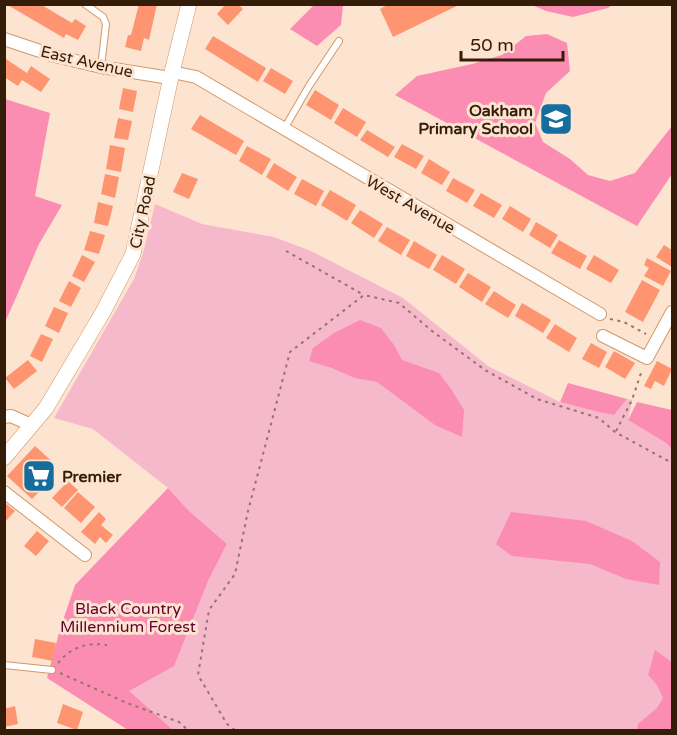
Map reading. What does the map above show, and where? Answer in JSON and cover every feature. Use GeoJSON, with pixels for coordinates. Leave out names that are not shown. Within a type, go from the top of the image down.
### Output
{"type":"FeatureCollection","features":[{"type":"Feature","properties":{"kind":"street","name":"City Road"},"geometry":{"type":"LineString","coordinates":[[4,458],[46,408],[103,312],[133,254],[171,75],[189,4]]}},
{"type":"Feature","properties":{"kind":"street","name":"East Avenue"},"geometry":{"type":"LineString","coordinates":[[4,39],[55,56],[101,67],[171,75]]}},
{"type":"Feature","properties":{"kind":"street","name":"West Avenue"},"geometry":{"type":"LineString","coordinates":[[171,75],[196,76],[600,314]]}},
{"type":"Feature","properties":{"kind":"street"},"geometry":{"type":"LineString","coordinates":[[603,336],[647,357],[668,333],[672,312]]}},
{"type":"Feature","properties":{"kind":"street"},"geometry":{"type":"LineString","coordinates":[[4,417],[11,416],[31,425]]}},
{"type":"Feature","properties":{"kind":"street"},"geometry":{"type":"LineString","coordinates":[[4,492],[85,555]]}},
{"type":"Feature","properties":{"kind":"lane"},"geometry":{"type":"LineString","coordinates":[[85,4],[103,17],[106,24],[101,67]]}},
{"type":"Feature","properties":{"kind":"lane"},"geometry":{"type":"LineString","coordinates":[[284,129],[339,41]]}},
{"type":"Feature","properties":{"kind":"lane"},"geometry":{"type":"LineString","coordinates":[[4,665],[52,670]]}},
{"type":"Feature","properties":{"kind":"path"},"geometry":{"type":"LineString","coordinates":[[286,251],[364,295],[399,303],[432,331],[485,370],[537,399],[599,418],[615,432],[672,463]]}},
{"type":"Feature","properties":{"kind":"path"},"geometry":{"type":"LineString","coordinates":[[235,730],[227,724],[198,675],[209,610],[235,574],[248,511],[291,352],[364,295]]}},
{"type":"Feature","properties":{"kind":"path"},"geometry":{"type":"LineString","coordinates":[[600,314],[610,320],[624,322],[650,336]]}},
{"type":"Feature","properties":{"kind":"path"},"geometry":{"type":"LineString","coordinates":[[615,432],[632,400],[644,365]]}},
{"type":"Feature","properties":{"kind":"path"},"geometry":{"type":"LineString","coordinates":[[107,645],[86,645],[75,648],[52,670],[127,703],[179,722],[188,730]]}},
{"type":"Feature","properties":{"kind":"shaded area"},"geometry":{"type":"Polygon","coordinates":[[[155,204],[202,224],[274,237],[311,251],[403,298],[488,366],[560,402],[614,415],[627,399],[632,400],[628,420],[672,449],[672,730],[173,730],[129,692],[208,581],[227,544],[188,510],[168,488],[93,429],[54,418],[134,279],[155,204]]]}},
{"type":"Feature","properties":{"kind":"green space"},"geometry":{"type":"Polygon","coordinates":[[[315,4],[343,5],[341,25],[317,46],[290,29],[315,4]]]}},
{"type":"Feature","properties":{"kind":"green space"},"geometry":{"type":"Polygon","coordinates":[[[532,5],[612,5],[573,17],[546,11],[532,5]]]}},
{"type":"Feature","properties":{"kind":"green space"},"geometry":{"type":"Polygon","coordinates":[[[547,34],[567,43],[570,71],[546,93],[535,123],[543,142],[570,159],[588,175],[610,181],[635,173],[672,126],[672,174],[637,226],[395,95],[417,76],[502,55],[526,36],[547,34]]]}},
{"type":"Feature","properties":{"kind":"green space"},"geometry":{"type":"Polygon","coordinates":[[[5,99],[50,113],[35,196],[62,205],[39,244],[5,322],[5,99]]]}},
{"type":"Feature","properties":{"kind":"green space"},"geometry":{"type":"Polygon","coordinates":[[[360,320],[381,328],[402,360],[439,373],[464,410],[462,437],[435,425],[377,382],[355,378],[309,361],[313,348],[334,333],[360,320]]]}},
{"type":"Feature","properties":{"kind":"green space"},"geometry":{"type":"Polygon","coordinates":[[[568,383],[627,399],[614,415],[560,402],[568,383]]]}},
{"type":"Feature","properties":{"kind":"green space"},"geometry":{"type":"Polygon","coordinates":[[[637,402],[672,410],[672,449],[628,420],[637,402]]]}},
{"type":"Feature","properties":{"kind":"green space","name":"Black Country Millennium Forest"},"geometry":{"type":"Polygon","coordinates":[[[168,488],[188,510],[227,544],[208,581],[174,666],[129,691],[173,730],[128,730],[47,678],[75,585],[168,488]]]}},
{"type":"Feature","properties":{"kind":"green space"},"geometry":{"type":"Polygon","coordinates":[[[511,512],[586,521],[632,541],[660,562],[659,585],[626,579],[590,564],[512,556],[496,544],[511,512]]]}},
{"type":"Feature","properties":{"kind":"green space"},"geometry":{"type":"Polygon","coordinates":[[[655,650],[672,662],[672,730],[637,730],[638,724],[657,708],[663,698],[657,685],[648,675],[655,650]]]}},
{"type":"Feature","properties":{"kind":"building"},"geometry":{"type":"Polygon","coordinates":[[[6,4],[40,4],[72,23],[75,19],[86,26],[78,40],[66,34],[64,38],[6,4]]]}},
{"type":"Feature","properties":{"kind":"building"},"geometry":{"type":"Polygon","coordinates":[[[139,4],[157,4],[149,40],[144,38],[141,51],[125,47],[128,35],[131,35],[139,4]]]}},
{"type":"Feature","properties":{"kind":"building"},"geometry":{"type":"Polygon","coordinates":[[[226,4],[238,4],[243,9],[228,25],[217,14],[226,4]]]}},
{"type":"Feature","properties":{"kind":"building"},"geometry":{"type":"Polygon","coordinates":[[[389,4],[461,4],[393,37],[380,9],[389,4]]]}},
{"type":"Feature","properties":{"kind":"building"},"geometry":{"type":"Polygon","coordinates":[[[213,36],[266,68],[258,82],[205,49],[213,36]]]}},
{"type":"Feature","properties":{"kind":"building"},"geometry":{"type":"Polygon","coordinates":[[[6,59],[27,73],[31,66],[50,79],[41,92],[22,80],[18,86],[4,77],[6,59]]]}},
{"type":"Feature","properties":{"kind":"building"},"geometry":{"type":"Polygon","coordinates":[[[271,68],[293,81],[285,94],[263,81],[271,68]]]}},
{"type":"Feature","properties":{"kind":"building"},"geometry":{"type":"Polygon","coordinates":[[[123,88],[137,91],[133,112],[119,109],[123,88]]]}},
{"type":"Feature","properties":{"kind":"building"},"geometry":{"type":"Polygon","coordinates":[[[315,90],[339,105],[331,120],[306,105],[315,90]]]}},
{"type":"Feature","properties":{"kind":"building"},"geometry":{"type":"Polygon","coordinates":[[[343,108],[366,122],[357,137],[334,123],[343,108]]]}},
{"type":"Feature","properties":{"kind":"building"},"geometry":{"type":"Polygon","coordinates":[[[200,115],[244,141],[236,155],[191,129],[200,115]]]}},
{"type":"Feature","properties":{"kind":"building"},"geometry":{"type":"Polygon","coordinates":[[[118,118],[132,121],[128,140],[114,138],[118,118]]]}},
{"type":"Feature","properties":{"kind":"building"},"geometry":{"type":"Polygon","coordinates":[[[367,130],[395,147],[388,157],[360,140],[367,130]]]}},
{"type":"Feature","properties":{"kind":"building"},"geometry":{"type":"Polygon","coordinates":[[[402,144],[424,156],[416,169],[394,157],[402,144]]]}},
{"type":"Feature","properties":{"kind":"building"},"geometry":{"type":"Polygon","coordinates":[[[110,145],[125,148],[121,172],[106,169],[110,145]]]}},
{"type":"Feature","properties":{"kind":"building"},"geometry":{"type":"Polygon","coordinates":[[[247,146],[271,159],[262,175],[239,161],[247,146]]]}},
{"type":"Feature","properties":{"kind":"building"},"geometry":{"type":"Polygon","coordinates":[[[429,159],[450,172],[442,185],[421,173],[429,159]]]}},
{"type":"Feature","properties":{"kind":"building"},"geometry":{"type":"Polygon","coordinates":[[[274,163],[297,177],[288,191],[266,177],[274,163]]]}},
{"type":"Feature","properties":{"kind":"building"},"geometry":{"type":"Polygon","coordinates":[[[182,173],[198,179],[189,199],[173,192],[182,173]]]}},
{"type":"Feature","properties":{"kind":"building"},"geometry":{"type":"Polygon","coordinates":[[[105,174],[119,177],[115,198],[101,194],[105,174]]]}},
{"type":"Feature","properties":{"kind":"building"},"geometry":{"type":"Polygon","coordinates":[[[453,178],[475,190],[467,203],[446,191],[453,178]]]}},
{"type":"Feature","properties":{"kind":"building"},"geometry":{"type":"Polygon","coordinates":[[[302,179],[324,191],[316,206],[294,194],[302,179]]]}},
{"type":"Feature","properties":{"kind":"building"},"geometry":{"type":"Polygon","coordinates":[[[330,190],[356,205],[347,221],[321,205],[330,190]]]}},
{"type":"Feature","properties":{"kind":"building"},"geometry":{"type":"Polygon","coordinates":[[[481,193],[502,205],[494,218],[473,206],[481,193]]]}},
{"type":"Feature","properties":{"kind":"building"},"geometry":{"type":"Polygon","coordinates":[[[98,202],[113,206],[108,226],[94,223],[98,202]]]}},
{"type":"Feature","properties":{"kind":"building"},"geometry":{"type":"Polygon","coordinates":[[[510,206],[531,219],[523,232],[502,219],[510,206]]]}},
{"type":"Feature","properties":{"kind":"building"},"geometry":{"type":"Polygon","coordinates":[[[360,210],[383,224],[374,238],[351,223],[360,210]]]}},
{"type":"Feature","properties":{"kind":"building"},"geometry":{"type":"Polygon","coordinates":[[[536,222],[558,235],[550,248],[529,235],[536,222]]]}},
{"type":"Feature","properties":{"kind":"building"},"geometry":{"type":"Polygon","coordinates":[[[387,227],[410,240],[401,255],[378,241],[387,227]]]}},
{"type":"Feature","properties":{"kind":"building"},"geometry":{"type":"Polygon","coordinates":[[[90,231],[105,235],[99,254],[84,250],[90,231]]]}},
{"type":"Feature","properties":{"kind":"building"},"geometry":{"type":"Polygon","coordinates":[[[559,240],[587,256],[580,269],[551,253],[559,240]]]}},
{"type":"Feature","properties":{"kind":"building"},"geometry":{"type":"Polygon","coordinates":[[[414,241],[437,255],[429,269],[406,256],[414,241]]]}},
{"type":"Feature","properties":{"kind":"building"},"geometry":{"type":"Polygon","coordinates":[[[664,245],[672,250],[672,267],[656,257],[664,245]]]}},
{"type":"Feature","properties":{"kind":"building"},"geometry":{"type":"Polygon","coordinates":[[[82,255],[95,262],[84,282],[72,276],[82,255]]]}},
{"type":"Feature","properties":{"kind":"building"},"geometry":{"type":"Polygon","coordinates":[[[442,255],[465,269],[456,284],[433,270],[442,255]]]}},
{"type":"Feature","properties":{"kind":"building"},"geometry":{"type":"Polygon","coordinates":[[[594,255],[619,270],[611,283],[586,269],[594,255]]]}},
{"type":"Feature","properties":{"kind":"building"},"geometry":{"type":"Polygon","coordinates":[[[647,258],[671,271],[663,286],[644,276],[649,268],[644,265],[647,258]]]}},
{"type":"Feature","properties":{"kind":"building"},"geometry":{"type":"Polygon","coordinates":[[[468,273],[491,287],[482,302],[459,287],[468,273]]]}},
{"type":"Feature","properties":{"kind":"building"},"geometry":{"type":"Polygon","coordinates":[[[642,280],[660,290],[643,322],[625,312],[642,280]]]}},
{"type":"Feature","properties":{"kind":"building"},"geometry":{"type":"Polygon","coordinates":[[[69,281],[81,288],[71,307],[59,301],[69,281]]]}},
{"type":"Feature","properties":{"kind":"building"},"geometry":{"type":"Polygon","coordinates":[[[494,291],[516,305],[508,318],[485,304],[494,291]]]}},
{"type":"Feature","properties":{"kind":"building"},"geometry":{"type":"Polygon","coordinates":[[[522,303],[551,320],[543,333],[515,316],[522,303]]]}},
{"type":"Feature","properties":{"kind":"building"},"geometry":{"type":"Polygon","coordinates":[[[54,307],[68,313],[59,333],[45,326],[54,307]]]}},
{"type":"Feature","properties":{"kind":"building"},"geometry":{"type":"Polygon","coordinates":[[[555,324],[577,338],[569,352],[546,338],[555,324]]]}},
{"type":"Feature","properties":{"kind":"building"},"geometry":{"type":"Polygon","coordinates":[[[41,334],[53,339],[42,362],[30,356],[41,334]]]}},
{"type":"Feature","properties":{"kind":"building"},"geometry":{"type":"Polygon","coordinates":[[[591,343],[607,352],[599,368],[582,359],[591,343]]]}},
{"type":"Feature","properties":{"kind":"building"},"geometry":{"type":"Polygon","coordinates":[[[614,351],[635,363],[625,379],[605,367],[614,351]]]}},
{"type":"Feature","properties":{"kind":"building"},"geometry":{"type":"Polygon","coordinates":[[[28,360],[37,371],[14,389],[5,378],[28,360]]]}},
{"type":"Feature","properties":{"kind":"building"},"geometry":{"type":"Polygon","coordinates":[[[657,361],[672,369],[664,386],[655,381],[651,389],[644,386],[657,361]]]}},
{"type":"Feature","properties":{"kind":"building"},"geometry":{"type":"Polygon","coordinates":[[[35,446],[55,464],[35,486],[40,491],[32,499],[7,476],[35,446]]]}},
{"type":"Feature","properties":{"kind":"building"},"geometry":{"type":"Polygon","coordinates":[[[68,481],[78,490],[62,507],[52,498],[68,481]]]}},
{"type":"Feature","properties":{"kind":"building"},"geometry":{"type":"Polygon","coordinates":[[[78,492],[95,507],[81,523],[64,508],[78,492]]]}},
{"type":"Feature","properties":{"kind":"building"},"geometry":{"type":"Polygon","coordinates":[[[4,502],[15,511],[4,523],[4,502]]]}},
{"type":"Feature","properties":{"kind":"building"},"geometry":{"type":"Polygon","coordinates":[[[99,512],[106,519],[101,525],[113,535],[106,543],[100,537],[95,544],[81,532],[99,512]]]}},
{"type":"Feature","properties":{"kind":"building"},"geometry":{"type":"Polygon","coordinates":[[[37,531],[49,541],[36,556],[24,546],[37,531]]]}},
{"type":"Feature","properties":{"kind":"building"},"geometry":{"type":"Polygon","coordinates":[[[35,639],[56,643],[53,661],[32,657],[35,639]]]}},
{"type":"Feature","properties":{"kind":"building"},"geometry":{"type":"Polygon","coordinates":[[[63,704],[83,712],[77,730],[57,723],[63,704]]]}},
{"type":"Feature","properties":{"kind":"building"},"geometry":{"type":"Polygon","coordinates":[[[15,706],[18,724],[4,727],[4,709],[15,706]]]}},
{"type":"Feature","properties":{"kind":"place","name":"Oakham Primary School"},"geometry":{"type":"Point","coordinates":[556,119]}},
{"type":"Feature","properties":{"kind":"place","name":"Premier"},"geometry":{"type":"Point","coordinates":[39,476]}}]}
